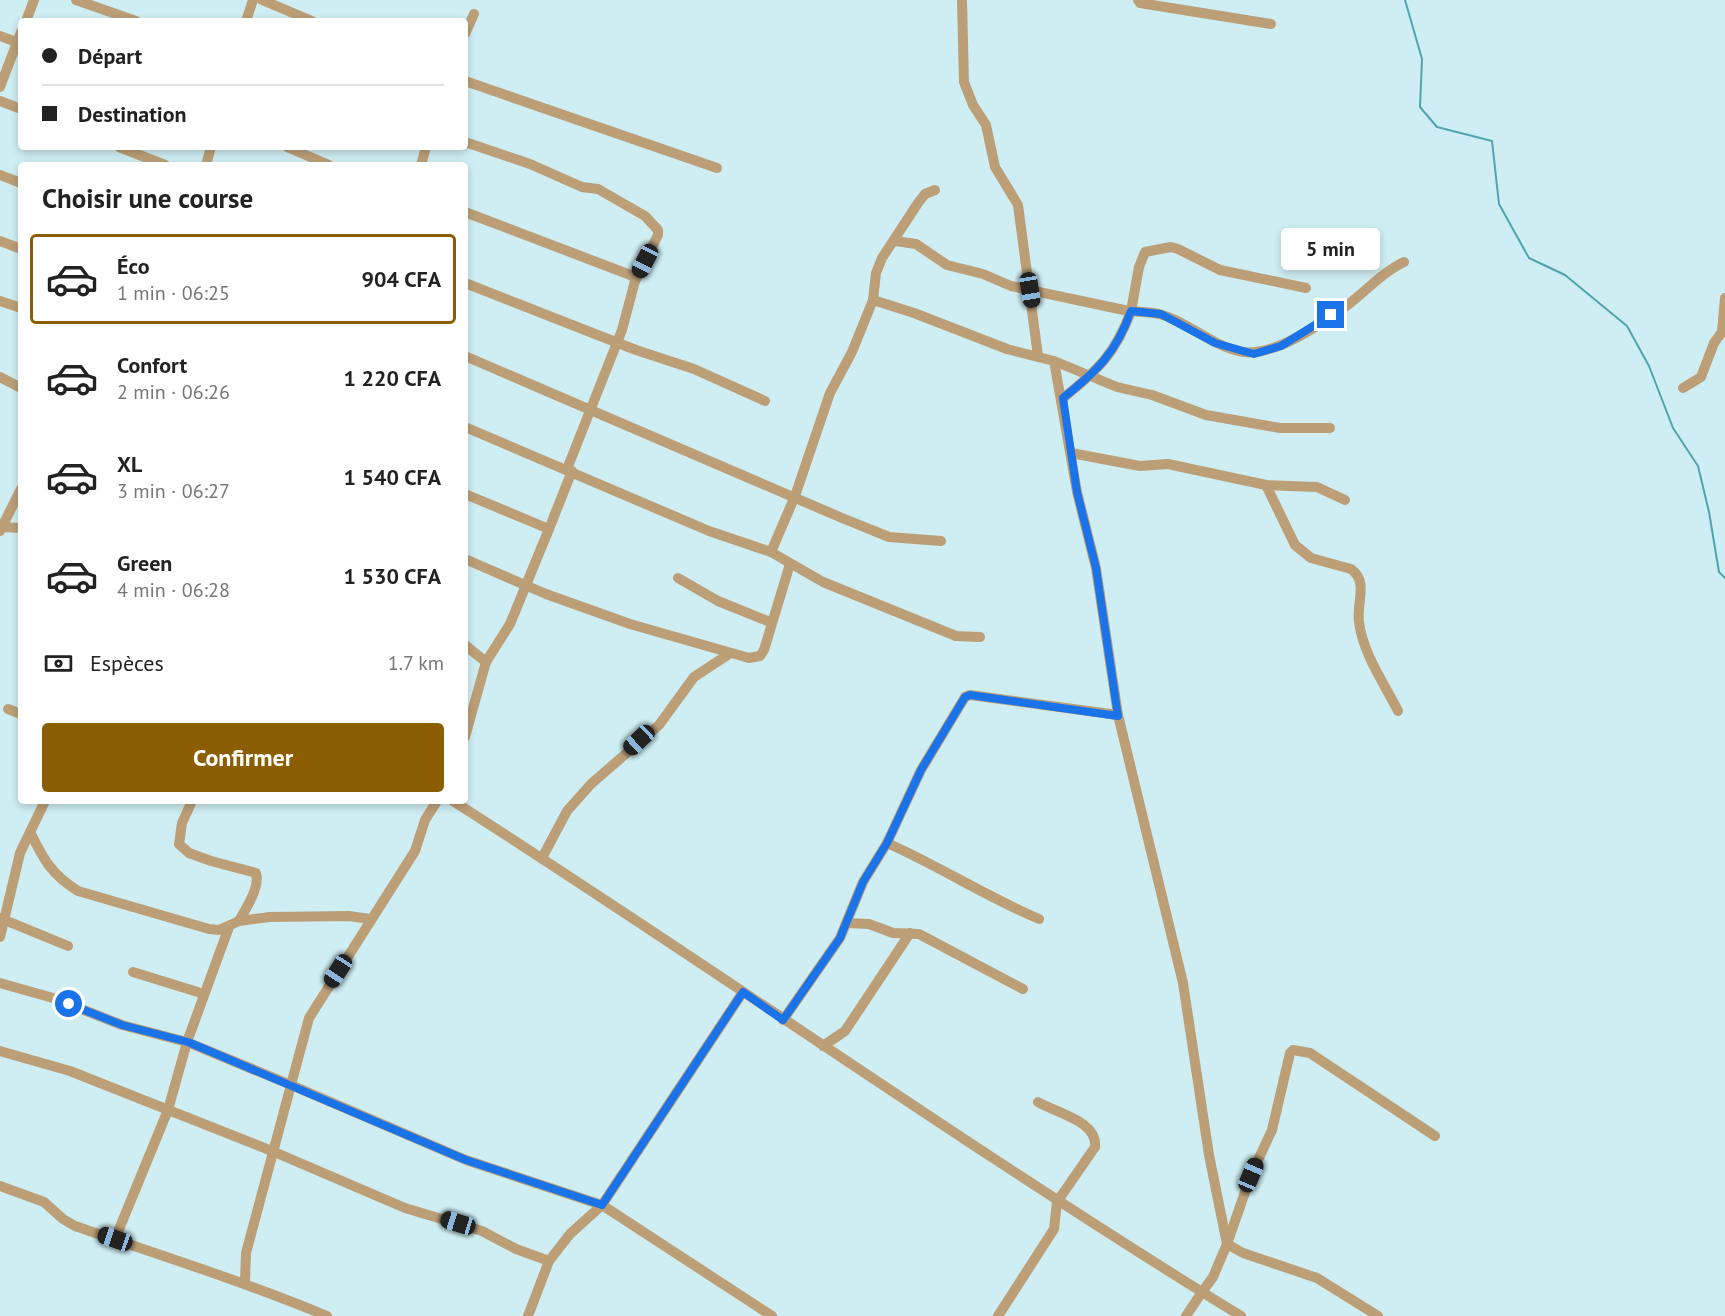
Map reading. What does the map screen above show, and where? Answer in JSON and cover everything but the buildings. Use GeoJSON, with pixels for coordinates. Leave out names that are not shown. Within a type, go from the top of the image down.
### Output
{"type":"FeatureCollection","features":[{"type":"Feature","properties":{"kind":"street"},"geometry":{"type":"LineString","coordinates":[[27,18],[34,0]]}},
{"type":"Feature","properties":{"kind":"street"},"geometry":{"type":"LineString","coordinates":[[76,0],[127,18]]}},
{"type":"Feature","properties":{"kind":"street"},"geometry":{"type":"LineString","coordinates":[[247,18],[253,0]]}},
{"type":"Feature","properties":{"kind":"street"},"geometry":{"type":"LineString","coordinates":[[262,0],[305,18]]}},
{"type":"Feature","properties":{"kind":"street"},"geometry":{"type":"LineString","coordinates":[[962,0],[964,82],[973,105],[986,125],[995,167],[1018,205],[1022,253],[1030,290],[1038,356]]}},
{"type":"Feature","properties":{"kind":"street"},"geometry":{"type":"LineString","coordinates":[[1138,0],[1140,3],[1271,24]]}},
{"type":"Feature","properties":{"kind":"street"},"geometry":{"type":"LineString","coordinates":[[468,27],[474,14]]}},
{"type":"Feature","properties":{"kind":"street"},"geometry":{"type":"LineString","coordinates":[[0,36],[18,40]]}},
{"type":"Feature","properties":{"kind":"street"},"geometry":{"type":"LineString","coordinates":[[0,87],[18,45]]}},
{"type":"Feature","properties":{"kind":"street"},"geometry":{"type":"LineString","coordinates":[[468,82],[717,168]]}},
{"type":"Feature","properties":{"kind":"street"},"geometry":{"type":"LineString","coordinates":[[0,101],[18,108]]}},
{"type":"Feature","properties":{"kind":"street"},"geometry":{"type":"LineString","coordinates":[[468,143],[530,164],[582,187],[598,189],[645,216],[658,230],[658,235],[635,281],[617,342],[549,529],[510,624],[486,662],[468,722]]}},
{"type":"Feature","properties":{"kind":"street"},"geometry":{"type":"LineString","coordinates":[[127,150],[157,162]]}},
{"type":"Feature","properties":{"kind":"street"},"geometry":{"type":"LineString","coordinates":[[294,150],[322,162]]}},
{"type":"Feature","properties":{"kind":"street"},"geometry":{"type":"LineString","coordinates":[[0,175],[18,182]]}},
{"type":"Feature","properties":{"kind":"street"},"geometry":{"type":"LineString","coordinates":[[771,552],[795,496],[830,393],[852,352],[873,300],[876,273],[882,258],[925,194],[935,190]]}},
{"type":"Feature","properties":{"kind":"street"},"geometry":{"type":"LineString","coordinates":[[468,213],[633,276],[635,281]]}},
{"type":"Feature","properties":{"kind":"street"},"geometry":{"type":"LineString","coordinates":[[0,241],[18,248]]}},
{"type":"Feature","properties":{"kind":"street"},"geometry":{"type":"LineString","coordinates":[[895,241],[916,244],[946,265],[1030,290],[1131,311],[1161,314],[1215,343],[1254,354],[1281,346],[1299,336],[1348,305],[1392,267],[1404,262]]}},
{"type":"Feature","properties":{"kind":"street"},"geometry":{"type":"LineString","coordinates":[[1063,398],[1091,376],[1120,340],[1131,311],[1145,252],[1171,248],[1220,270],[1306,288]]}},
{"type":"Feature","properties":{"kind":"street"},"geometry":{"type":"LineString","coordinates":[[468,284],[694,369],[765,401]]}},
{"type":"Feature","properties":{"kind":"street"},"geometry":{"type":"LineString","coordinates":[[1683,388],[1701,377],[1714,343],[1722,332],[1725,298]]}},
{"type":"Feature","properties":{"kind":"street"},"geometry":{"type":"LineString","coordinates":[[873,300],[914,313],[1007,349],[1054,360],[1091,376],[1206,415],[1280,428],[1330,428]]}},
{"type":"Feature","properties":{"kind":"street"},"geometry":{"type":"LineString","coordinates":[[0,301],[18,307]]}},
{"type":"Feature","properties":{"kind":"street"},"geometry":{"type":"LineString","coordinates":[[468,357],[593,409],[692,455],[889,537],[941,541]]}},
{"type":"Feature","properties":{"kind":"street"},"geometry":{"type":"LineString","coordinates":[[1054,360],[1096,568],[1118,716],[1183,983],[1209,1155],[1227,1244],[1243,1253],[1317,1278],[1378,1316]]}},
{"type":"Feature","properties":{"kind":"street"},"geometry":{"type":"LineString","coordinates":[[0,377],[18,386]]}},
{"type":"Feature","properties":{"kind":"street"},"geometry":{"type":"LineString","coordinates":[[468,428],[709,531],[771,552],[823,582],[956,636],[980,637]]}},
{"type":"Feature","properties":{"kind":"street"},"geometry":{"type":"LineString","coordinates":[[1071,453],[1140,466],[1168,464],[1266,485],[1317,487],[1345,500]]}},
{"type":"Feature","properties":{"kind":"street"},"geometry":{"type":"LineString","coordinates":[[1266,485],[1294,545],[1302,553],[1351,569],[1358,574],[1361,584],[1358,620],[1363,641],[1398,711]]}},
{"type":"Feature","properties":{"kind":"street"},"geometry":{"type":"LineString","coordinates":[[18,495],[1,529],[18,528]]}},
{"type":"Feature","properties":{"kind":"street"},"geometry":{"type":"LineString","coordinates":[[468,495],[549,529]]}},
{"type":"Feature","properties":{"kind":"street"},"geometry":{"type":"LineString","coordinates":[[468,560],[525,585],[630,624],[749,658],[760,656],[790,564]]}},
{"type":"Feature","properties":{"kind":"street"},"geometry":{"type":"LineString","coordinates":[[678,579],[718,601],[770,622]]}},
{"type":"Feature","properties":{"kind":"street"},"geometry":{"type":"LineString","coordinates":[[468,647],[486,662]]}},
{"type":"Feature","properties":{"kind":"street"},"geometry":{"type":"LineString","coordinates":[[542,858],[567,811],[591,784],[659,725],[694,677],[729,654]]}},
{"type":"Feature","properties":{"kind":"street"},"geometry":{"type":"LineString","coordinates":[[783,1020],[840,938],[863,882],[887,843],[921,770],[965,697],[970,695],[1118,716]]}},
{"type":"Feature","properties":{"kind":"street"},"geometry":{"type":"LineString","coordinates":[[8,709],[18,713]]}},
{"type":"Feature","properties":{"kind":"street"},"geometry":{"type":"LineString","coordinates":[[0,937],[2,919],[20,853],[44,804]]}},
{"type":"Feature","properties":{"kind":"street"},"geometry":{"type":"LineString","coordinates":[[115,1239],[168,1110],[204,994],[234,924],[257,884],[255,873],[189,853],[179,844],[182,823],[191,804]]}},
{"type":"Feature","properties":{"kind":"street"},"geometry":{"type":"LineString","coordinates":[[245,1282],[246,1252],[309,1018],[415,851],[425,820],[435,804]]}},
{"type":"Feature","properties":{"kind":"street"},"geometry":{"type":"LineString","coordinates":[[458,804],[1057,1202],[1241,1316]]}},
{"type":"Feature","properties":{"kind":"street"},"geometry":{"type":"LineString","coordinates":[[30,832],[47,866],[60,879],[78,891],[209,929],[270,917],[349,916],[370,919]]}},
{"type":"Feature","properties":{"kind":"street"},"geometry":{"type":"LineString","coordinates":[[887,843],[950,874],[999,902],[1039,919]]}},
{"type":"Feature","properties":{"kind":"street"},"geometry":{"type":"LineString","coordinates":[[2,919],[68,946]]}},
{"type":"Feature","properties":{"kind":"street"},"geometry":{"type":"LineString","coordinates":[[847,923],[869,924],[893,933],[910,933],[931,939],[1023,989]]}},
{"type":"Feature","properties":{"kind":"street"},"geometry":{"type":"LineString","coordinates":[[823,1046],[845,1031],[910,933]]}},
{"type":"Feature","properties":{"kind":"street"},"geometry":{"type":"LineString","coordinates":[[134,972],[204,994]]}},
{"type":"Feature","properties":{"kind":"street"},"geometry":{"type":"LineString","coordinates":[[0,983],[53,998],[122,1025],[188,1042],[466,1160],[602,1205],[772,1316]]}},
{"type":"Feature","properties":{"kind":"street"},"geometry":{"type":"LineString","coordinates":[[528,1316],[549,1261],[570,1234],[602,1205],[743,992]]}},
{"type":"Feature","properties":{"kind":"street"},"geometry":{"type":"LineString","coordinates":[[1186,1316],[1213,1277],[1227,1244],[1251,1175],[1272,1130],[1290,1053],[1293,1050],[1310,1053],[1435,1136]]}},
{"type":"Feature","properties":{"kind":"street"},"geometry":{"type":"LineString","coordinates":[[0,1051],[70,1071],[272,1151],[405,1208],[482,1231],[516,1249],[549,1261]]}},
{"type":"Feature","properties":{"kind":"street"},"geometry":{"type":"LineString","coordinates":[[998,1316],[1054,1229],[1057,1202],[1095,1147],[1096,1139],[1091,1131],[1076,1120],[1038,1102]]}},
{"type":"Feature","properties":{"kind":"street"},"geometry":{"type":"LineString","coordinates":[[0,1186],[33,1196],[44,1202],[63,1220],[187,1266],[245,1282],[327,1316]]}},
{"type":"Feature","properties":{"kind":"waterway"},"geometry":{"type":"LineString","coordinates":[[1405,0],[1422,59],[1420,107],[1437,127],[1492,141],[1499,204],[1529,258],[1565,275],[1627,326],[1649,366],[1673,428],[1698,466],[1709,512],[1719,572],[1725,578]]}},
{"type":"Feature","properties":{"kind":"route"},"geometry":{"type":"LineString","coordinates":[[69,1004],[122,1025],[188,1042],[466,1160],[602,1205],[743,992],[783,1020],[840,938],[863,882],[887,843],[921,770],[965,697],[970,695],[1118,716],[1106,650],[1096,568],[1077,492],[1063,398],[1091,376],[1105,361],[1120,340],[1131,311],[1161,314],[1215,343],[1247,354],[1281,346],[1331,315]]}}]}
